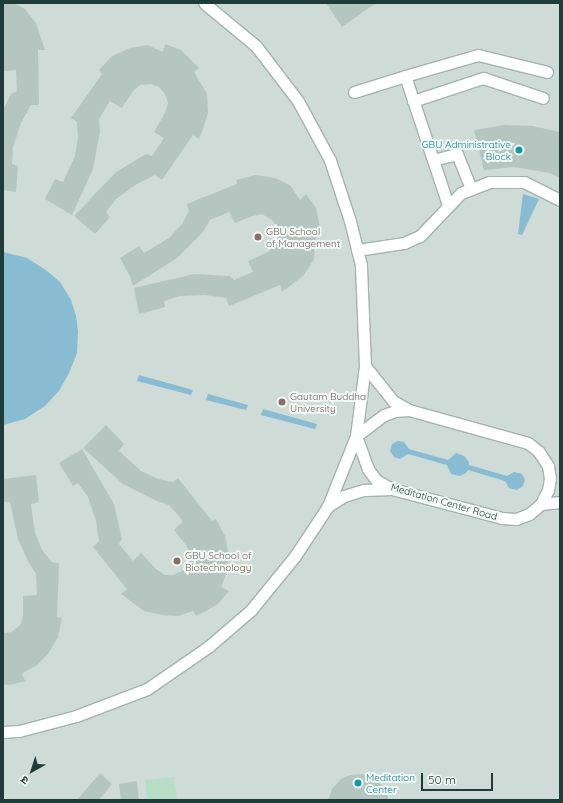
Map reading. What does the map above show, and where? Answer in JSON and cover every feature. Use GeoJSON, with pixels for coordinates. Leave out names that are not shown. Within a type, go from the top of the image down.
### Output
{"type":"FeatureCollection","features":[{"type":"Feature","properties":{"kind":"lane"},"geometry":{"type":"LineString","coordinates":[[3,732],[19,731],[76,716],[147,689],[208,647],[251,610],[295,556],[328,506],[356,436],[365,366],[361,265],[356,250],[350,221],[330,160],[298,101],[256,46],[204,3]]}},
{"type":"Feature","properties":{"kind":"lane"},"geometry":{"type":"LineString","coordinates":[[354,92],[478,54],[547,72]]}},
{"type":"Feature","properties":{"kind":"lane"},"geometry":{"type":"LineString","coordinates":[[405,76],[448,205]]}},
{"type":"Feature","properties":{"kind":"lane"},"geometry":{"type":"LineString","coordinates":[[413,100],[483,78],[543,98]]}},
{"type":"Feature","properties":{"kind":"lane"},"geometry":{"type":"LineString","coordinates":[[433,160],[457,154],[471,189]]}},
{"type":"Feature","properties":{"kind":"lane"},"geometry":{"type":"LineString","coordinates":[[356,250],[404,243],[420,236],[461,193],[489,182],[524,182],[560,200]]}},
{"type":"Feature","properties":{"kind":"lane"},"geometry":{"type":"LineString","coordinates":[[365,366],[393,401],[409,410],[528,443],[545,459],[555,481]]}},
{"type":"Feature","properties":{"kind":"lane"},"geometry":{"type":"LineString","coordinates":[[356,436],[384,415],[395,411],[409,410]]}},
{"type":"Feature","properties":{"kind":"lane","name":"Meditation Center Road"},"geometry":{"type":"LineString","coordinates":[[356,436],[368,469],[376,480],[392,489],[502,518],[516,519],[529,514],[541,504],[548,490],[555,481]]}},
{"type":"Feature","properties":{"kind":"lane"},"geometry":{"type":"LineString","coordinates":[[328,506],[344,496],[364,490],[392,489]]}},
{"type":"Feature","properties":{"kind":"lane"},"geometry":{"type":"LineString","coordinates":[[541,504],[560,502]]}},
{"type":"Feature","properties":{"kind":"shaded area","name":"Gautam Buddha University"},"geometry":{"type":"Polygon","coordinates":[[[3,3],[560,3],[560,800],[3,800],[3,3]]]}},
{"type":"Feature","properties":{"kind":"green space"},"geometry":{"type":"Polygon","coordinates":[[[174,777],[177,800],[147,800],[145,780],[174,777]]]}},
{"type":"Feature","properties":{"kind":"water"},"geometry":{"type":"Polygon","coordinates":[[[523,194],[539,199],[522,235],[518,234],[523,194]]]}},
{"type":"Feature","properties":{"kind":"water"},"geometry":{"type":"Polygon","coordinates":[[[3,252],[27,258],[47,271],[60,282],[71,300],[76,316],[78,331],[77,353],[69,373],[59,391],[45,406],[25,419],[3,425],[3,252]]]}},
{"type":"Feature","properties":{"kind":"water"},"geometry":{"type":"Polygon","coordinates":[[[139,375],[193,390],[191,395],[137,381],[139,375]]]}},
{"type":"Feature","properties":{"kind":"water"},"geometry":{"type":"Polygon","coordinates":[[[208,394],[248,405],[246,410],[206,400],[208,394]]]}},
{"type":"Feature","properties":{"kind":"water"},"geometry":{"type":"Polygon","coordinates":[[[263,409],[317,424],[315,429],[261,415],[263,409]]]}},
{"type":"Feature","properties":{"kind":"water"},"geometry":{"type":"Polygon","coordinates":[[[398,441],[404,442],[409,449],[448,460],[456,453],[464,456],[469,462],[469,465],[507,476],[514,472],[522,474],[525,480],[523,486],[517,490],[509,488],[505,481],[468,470],[460,476],[451,474],[447,465],[408,454],[400,459],[394,457],[390,451],[392,444],[398,441]]]}},
{"type":"Feature","properties":{"kind":"building"},"geometry":{"type":"Polygon","coordinates":[[[3,3],[14,3],[25,9],[36,23],[45,50],[38,50],[39,105],[31,105],[21,123],[13,147],[12,164],[18,166],[16,192],[3,190],[3,110],[11,94],[17,91],[16,70],[4,71],[3,3]]]}},
{"type":"Feature","properties":{"kind":"building"},"geometry":{"type":"Polygon","coordinates":[[[326,3],[376,3],[342,27],[326,3]]]}},
{"type":"Feature","properties":{"kind":"building"},"geometry":{"type":"Polygon","coordinates":[[[165,44],[181,50],[199,68],[194,72],[207,94],[208,113],[203,129],[199,139],[193,135],[162,180],[155,175],[137,184],[116,199],[106,212],[110,217],[95,234],[74,216],[116,172],[146,154],[152,156],[164,138],[154,132],[165,113],[168,103],[165,94],[159,87],[151,84],[140,85],[133,91],[122,108],[110,101],[99,119],[100,132],[93,169],[72,215],[45,199],[55,179],[63,182],[75,156],[78,137],[77,122],[71,118],[102,74],[99,70],[112,56],[130,48],[147,45],[163,52],[165,44]]]}},
{"type":"Feature","properties":{"kind":"building","name":"GBU Administrative Block"},"geometry":{"type":"Polygon","coordinates":[[[504,125],[533,126],[560,132],[560,178],[550,173],[514,167],[484,170],[474,130],[504,125]]]}},
{"type":"Feature","properties":{"kind":"building"},"geometry":{"type":"Polygon","coordinates":[[[255,175],[275,178],[290,185],[300,200],[306,194],[316,208],[321,232],[316,233],[314,259],[304,275],[282,292],[280,285],[229,306],[226,298],[205,295],[180,296],[164,301],[165,307],[139,314],[134,288],[194,274],[230,276],[234,280],[253,272],[248,261],[268,252],[276,244],[279,236],[277,227],[272,220],[262,214],[235,223],[229,212],[210,220],[203,232],[177,258],[133,286],[130,276],[120,258],[139,246],[144,253],[169,238],[182,224],[189,211],[187,204],[237,184],[236,180],[255,175]]]}},
{"type":"Feature","properties":{"kind":"building"},"geometry":{"type":"Polygon","coordinates":[[[106,425],[124,444],[119,451],[141,471],[158,479],[173,482],[178,478],[212,521],[216,519],[225,536],[229,555],[227,572],[221,587],[229,591],[218,604],[206,611],[196,616],[193,611],[178,616],[162,615],[144,611],[121,594],[127,589],[93,547],[99,541],[96,521],[88,497],[78,483],[73,486],[59,463],[82,449],[114,504],[122,539],[119,544],[133,561],[141,553],[156,569],[165,575],[174,575],[182,571],[188,565],[190,553],[186,545],[174,530],[183,521],[169,505],[157,501],[123,484],[83,448],[106,425]]]}},
{"type":"Feature","properties":{"kind":"building"},"geometry":{"type":"Polygon","coordinates":[[[36,475],[39,502],[31,504],[35,533],[42,550],[52,562],[59,563],[57,617],[62,618],[58,637],[48,654],[36,666],[22,673],[25,681],[9,685],[3,684],[3,633],[12,632],[21,624],[23,615],[23,596],[37,595],[36,574],[18,539],[10,502],[3,502],[3,479],[36,475]]]}},
{"type":"Feature","properties":{"kind":"building"},"geometry":{"type":"Polygon","coordinates":[[[100,773],[112,784],[99,800],[77,800],[100,773]]]}},
{"type":"Feature","properties":{"kind":"building","name":"Meditation Center"},"geometry":{"type":"Polygon","coordinates":[[[364,774],[374,778],[384,788],[389,800],[328,800],[332,789],[341,779],[350,775],[364,774]]]}},
{"type":"Feature","properties":{"kind":"building"},"geometry":{"type":"Polygon","coordinates":[[[137,781],[139,800],[121,800],[119,784],[137,781]]]}},
{"type":"Feature","properties":{"kind":"place","name":"GBU Administrative Block"},"geometry":{"type":"Point","coordinates":[519,150]}},
{"type":"Feature","properties":{"kind":"place","name":"GBU School of Management"},"geometry":{"type":"Point","coordinates":[258,237]}},
{"type":"Feature","properties":{"kind":"place","name":"Gautam Buddha University"},"geometry":{"type":"Point","coordinates":[282,402]}},
{"type":"Feature","properties":{"kind":"place","name":"GBU School of Biotechnology"},"geometry":{"type":"Point","coordinates":[177,561]}},
{"type":"Feature","properties":{"kind":"place","name":"Meditation Center"},"geometry":{"type":"Point","coordinates":[358,783]}}]}
